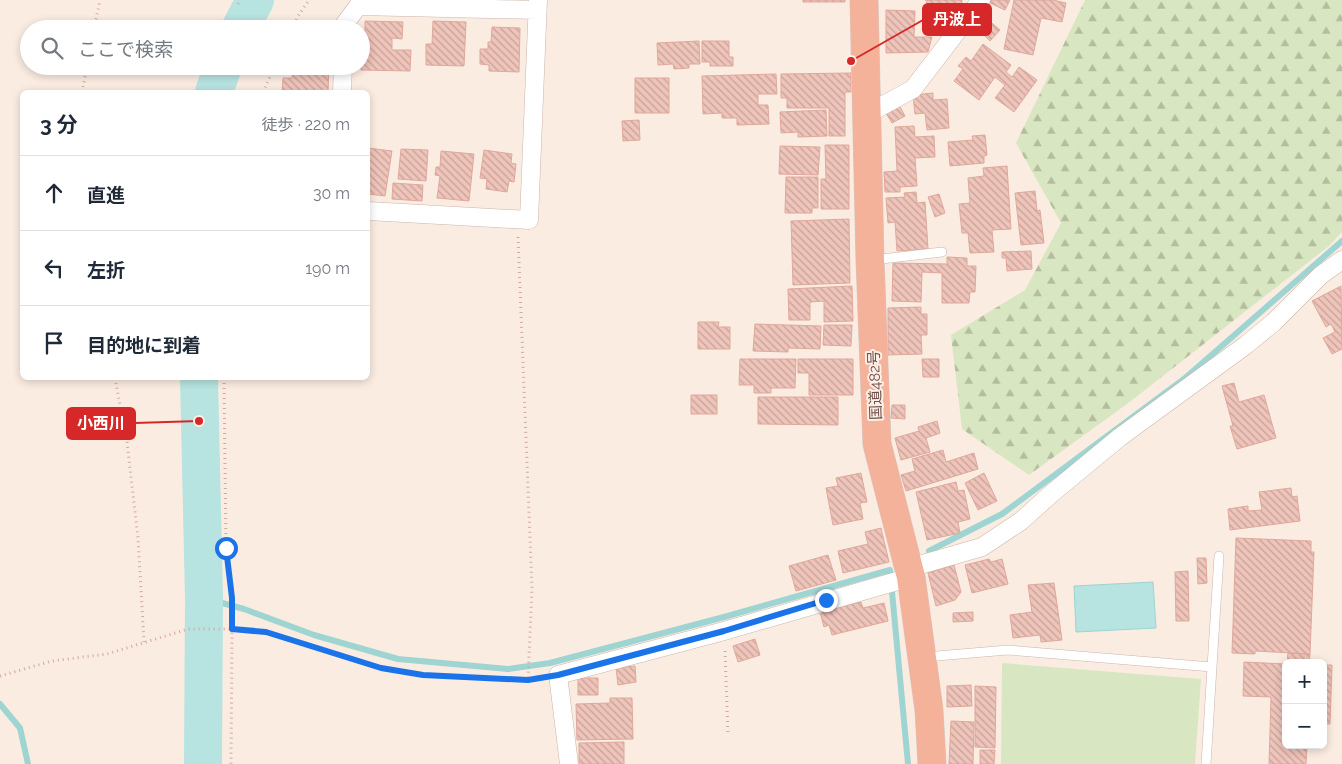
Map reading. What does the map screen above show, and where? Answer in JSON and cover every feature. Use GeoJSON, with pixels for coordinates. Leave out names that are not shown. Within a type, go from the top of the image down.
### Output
{"type":"FeatureCollection","features":[{"type":"Feature","properties":{"kind":"highway","name":"国道482号"},"geometry":{"type":"LineString","coordinates":[[864,0],[870,260],[877,444],[910,572],[929,710],[932,764]]}},
{"type":"Feature","properties":{"kind":"street"},"geometry":{"type":"LineString","coordinates":[[867,114],[913,89],[981,0]]}},
{"type":"Feature","properties":{"kind":"street"},"geometry":{"type":"LineString","coordinates":[[348,20],[358,6],[537,5],[529,220],[370,211]]}},
{"type":"Feature","properties":{"kind":"street"},"geometry":{"type":"LineString","coordinates":[[342,90],[343,75]]}},
{"type":"Feature","properties":{"kind":"street"},"geometry":{"type":"LineString","coordinates":[[569,764],[558,675],[724,631],[982,547],[1021,521],[1120,437],[1246,345],[1274,322],[1321,275],[1342,260]]}},
{"type":"Feature","properties":{"kind":"lane"},"geometry":{"type":"LineString","coordinates":[[870,260],[942,252]]}},
{"type":"Feature","properties":{"kind":"lane"},"geometry":{"type":"LineString","coordinates":[[1206,764],[1219,556]]}},
{"type":"Feature","properties":{"kind":"lane"},"geometry":{"type":"LineString","coordinates":[[922,657],[1008,650],[1212,667]]}},
{"type":"Feature","properties":{"kind":"path"},"geometry":{"type":"LineString","coordinates":[[96,20],[100,0]]}},
{"type":"Feature","properties":{"kind":"path"},"geometry":{"type":"LineString","coordinates":[[296,20],[309,0]]}},
{"type":"Feature","properties":{"kind":"path"},"geometry":{"type":"LineString","coordinates":[[82,90],[85,75]]}},
{"type":"Feature","properties":{"kind":"path"},"geometry":{"type":"LineString","coordinates":[[264,90],[271,75]]}},
{"type":"Feature","properties":{"kind":"path"},"geometry":{"type":"LineString","coordinates":[[518,219],[532,588],[528,680]]}},
{"type":"Feature","properties":{"kind":"path"},"geometry":{"type":"LineString","coordinates":[[114,380],[127,442],[138,538],[144,642]]}},
{"type":"Feature","properties":{"kind":"path"},"geometry":{"type":"LineString","coordinates":[[224,380],[226,548],[232,598],[231,764]]}},
{"type":"Feature","properties":{"kind":"path"},"geometry":{"type":"LineString","coordinates":[[0,676],[52,661],[108,654],[188,628],[266,632],[381,668],[423,675],[528,680],[558,675]]}},
{"type":"Feature","properties":{"kind":"path"},"geometry":{"type":"LineString","coordinates":[[724,631],[728,735]]}},
{"type":"Feature","properties":{"kind":"green space"},"geometry":{"type":"Polygon","coordinates":[[[1085,0],[1342,0],[1342,232],[1329,246],[1131,401],[1029,475],[962,429],[951,335],[1025,290],[1061,223],[1016,143],[1085,0]]]}},
{"type":"Feature","properties":{"kind":"green space"},"geometry":{"type":"Polygon","coordinates":[[[1002,663],[1201,679],[1195,764],[1001,764],[1002,663]]]}},
{"type":"Feature","properties":{"kind":"water"},"geometry":{"type":"Polygon","coordinates":[[[1153,582],[1156,628],[1076,632],[1074,586],[1153,582]]]}},
{"type":"Feature","properties":{"kind":"building"},"geometry":{"type":"Polygon","coordinates":[[[803,0],[845,0],[845,2],[803,2],[803,0]]]}},
{"type":"Feature","properties":{"kind":"building"},"geometry":{"type":"Polygon","coordinates":[[[927,0],[962,0],[961,16],[953,15],[951,31],[925,28],[927,0]]]}},
{"type":"Feature","properties":{"kind":"building"},"geometry":{"type":"Polygon","coordinates":[[[991,0],[1010,0],[1005,10],[990,3],[991,0]]]}},
{"type":"Feature","properties":{"kind":"building"},"geometry":{"type":"Polygon","coordinates":[[[1014,0],[1053,0],[1066,3],[1062,22],[1041,18],[1033,55],[1004,49],[1014,0]]]}},
{"type":"Feature","properties":{"kind":"building"},"geometry":{"type":"Polygon","coordinates":[[[886,10],[915,11],[914,37],[932,37],[928,52],[886,53],[886,10]]]}},
{"type":"Feature","properties":{"kind":"building"},"geometry":{"type":"Polygon","coordinates":[[[985,17],[1000,30],[990,41],[976,27],[985,17]]]}},
{"type":"Feature","properties":{"kind":"building"},"geometry":{"type":"Polygon","coordinates":[[[370,21],[403,22],[402,39],[392,38],[392,50],[411,50],[410,71],[370,70],[370,21]]]}},
{"type":"Feature","properties":{"kind":"building"},"geometry":{"type":"Polygon","coordinates":[[[433,21],[466,22],[464,66],[426,65],[426,44],[432,44],[433,21]]]}},
{"type":"Feature","properties":{"kind":"building"},"geometry":{"type":"Polygon","coordinates":[[[492,27],[520,28],[519,72],[489,71],[489,65],[480,64],[480,49],[488,49],[488,42],[491,42],[492,27]]]}},
{"type":"Feature","properties":{"kind":"building"},"geometry":{"type":"Polygon","coordinates":[[[699,41],[700,64],[689,64],[689,68],[674,69],[673,64],[658,65],[657,43],[699,41]]]}},
{"type":"Feature","properties":{"kind":"building"},"geometry":{"type":"Polygon","coordinates":[[[702,41],[729,41],[729,57],[733,57],[733,66],[710,66],[710,62],[702,62],[702,41]]]}},
{"type":"Feature","properties":{"kind":"building"},"geometry":{"type":"Polygon","coordinates":[[[983,44],[1011,65],[1006,72],[1012,77],[1019,67],[1037,80],[1014,112],[995,98],[1005,85],[995,77],[979,100],[954,81],[963,69],[958,66],[966,57],[971,61],[983,44]]]}},
{"type":"Feature","properties":{"kind":"building"},"geometry":{"type":"Polygon","coordinates":[[[851,73],[851,92],[845,92],[845,136],[829,136],[829,108],[787,108],[787,98],[781,98],[781,74],[851,73]]]}},
{"type":"Feature","properties":{"kind":"building"},"geometry":{"type":"Polygon","coordinates":[[[776,74],[777,94],[758,94],[758,105],[768,105],[769,124],[737,125],[737,118],[722,118],[722,113],[703,114],[702,76],[776,74]]]}},
{"type":"Feature","properties":{"kind":"building"},"geometry":{"type":"Polygon","coordinates":[[[292,75],[329,75],[328,90],[282,90],[283,78],[292,78],[292,75]]]}},
{"type":"Feature","properties":{"kind":"building"},"geometry":{"type":"Polygon","coordinates":[[[635,78],[669,78],[669,113],[635,113],[635,78]]]}},
{"type":"Feature","properties":{"kind":"building"},"geometry":{"type":"Polygon","coordinates":[[[933,93],[933,100],[947,99],[949,128],[927,130],[925,113],[915,114],[913,95],[933,93]]]}},
{"type":"Feature","properties":{"kind":"building"},"geometry":{"type":"Polygon","coordinates":[[[899,105],[905,116],[892,123],[886,113],[899,105]]]}},
{"type":"Feature","properties":{"kind":"building"},"geometry":{"type":"Polygon","coordinates":[[[826,110],[827,136],[798,137],[798,132],[781,133],[780,112],[826,110]]]}},
{"type":"Feature","properties":{"kind":"building"},"geometry":{"type":"Polygon","coordinates":[[[639,120],[640,140],[623,141],[622,121],[639,120]]]}},
{"type":"Feature","properties":{"kind":"building"},"geometry":{"type":"Polygon","coordinates":[[[914,126],[915,137],[934,136],[935,157],[915,158],[917,186],[900,187],[900,192],[885,192],[884,172],[897,171],[895,127],[914,126]]]}},
{"type":"Feature","properties":{"kind":"building"},"geometry":{"type":"Polygon","coordinates":[[[985,135],[987,155],[984,156],[984,163],[950,166],[948,142],[973,140],[972,136],[985,135]]]}},
{"type":"Feature","properties":{"kind":"building"},"geometry":{"type":"Polygon","coordinates":[[[825,145],[849,145],[849,209],[821,209],[821,179],[826,179],[825,145]]]}},
{"type":"Feature","properties":{"kind":"building"},"geometry":{"type":"Polygon","coordinates":[[[780,146],[820,147],[818,175],[779,174],[780,146]]]}},
{"type":"Feature","properties":{"kind":"building"},"geometry":{"type":"Polygon","coordinates":[[[370,148],[392,151],[385,196],[370,194],[370,148]]]}},
{"type":"Feature","properties":{"kind":"building"},"geometry":{"type":"Polygon","coordinates":[[[401,149],[428,150],[426,181],[398,179],[401,149]]]}},
{"type":"Feature","properties":{"kind":"building"},"geometry":{"type":"Polygon","coordinates":[[[484,150],[512,154],[511,163],[516,164],[514,182],[509,181],[507,192],[486,189],[487,179],[480,178],[484,150]]]}},
{"type":"Feature","properties":{"kind":"building"},"geometry":{"type":"Polygon","coordinates":[[[441,151],[474,154],[469,201],[437,198],[440,176],[435,175],[436,167],[440,167],[441,151]]]}},
{"type":"Feature","properties":{"kind":"building"},"geometry":{"type":"Polygon","coordinates":[[[1007,166],[1011,229],[992,230],[994,252],[970,253],[968,233],[962,233],[959,204],[970,203],[968,178],[984,176],[983,168],[1007,166]]]}},
{"type":"Feature","properties":{"kind":"building"},"geometry":{"type":"Polygon","coordinates":[[[786,177],[818,177],[818,208],[812,208],[812,213],[785,213],[786,177]]]}},
{"type":"Feature","properties":{"kind":"building"},"geometry":{"type":"Polygon","coordinates":[[[393,183],[423,185],[422,201],[392,199],[393,183]]]}},
{"type":"Feature","properties":{"kind":"building"},"geometry":{"type":"Polygon","coordinates":[[[1035,191],[1037,211],[1040,210],[1044,243],[1021,245],[1015,193],[1035,191]]]}},
{"type":"Feature","properties":{"kind":"building"},"geometry":{"type":"Polygon","coordinates":[[[916,192],[917,203],[925,202],[928,249],[897,251],[895,222],[888,223],[886,198],[905,197],[904,193],[916,192]]]}},
{"type":"Feature","properties":{"kind":"building"},"geometry":{"type":"Polygon","coordinates":[[[939,194],[945,213],[935,217],[928,197],[939,194]]]}},
{"type":"Feature","properties":{"kind":"building"},"geometry":{"type":"Polygon","coordinates":[[[849,219],[850,283],[793,285],[791,221],[849,219]]]}},
{"type":"Feature","properties":{"kind":"building"},"geometry":{"type":"Polygon","coordinates":[[[1031,251],[1032,269],[1007,271],[1006,258],[1002,258],[1002,252],[1031,251]]]}},
{"type":"Feature","properties":{"kind":"building"},"geometry":{"type":"Polygon","coordinates":[[[947,257],[967,258],[967,266],[976,266],[975,292],[970,292],[969,303],[942,303],[942,273],[922,272],[921,302],[892,301],[893,263],[947,264],[947,257]]]}},
{"type":"Feature","properties":{"kind":"building"},"geometry":{"type":"Polygon","coordinates":[[[852,286],[853,321],[824,322],[824,301],[810,302],[810,320],[789,320],[788,289],[852,286]]]}},
{"type":"Feature","properties":{"kind":"building"},"geometry":{"type":"Polygon","coordinates":[[[1341,286],[1342,349],[1332,354],[1323,338],[1335,332],[1331,324],[1326,327],[1312,301],[1341,286]]]}},
{"type":"Feature","properties":{"kind":"building"},"geometry":{"type":"Polygon","coordinates":[[[921,307],[921,314],[927,314],[927,335],[921,335],[922,354],[888,355],[888,308],[921,307]]]}},
{"type":"Feature","properties":{"kind":"building"},"geometry":{"type":"Polygon","coordinates":[[[698,322],[719,322],[718,327],[730,327],[730,349],[698,349],[698,322]]]}},
{"type":"Feature","properties":{"kind":"building"},"geometry":{"type":"Polygon","coordinates":[[[755,324],[821,326],[820,349],[788,348],[788,352],[753,351],[755,324]]]}},
{"type":"Feature","properties":{"kind":"building"},"geometry":{"type":"Polygon","coordinates":[[[824,325],[852,325],[851,346],[823,345],[824,325]]]}},
{"type":"Feature","properties":{"kind":"building"},"geometry":{"type":"Polygon","coordinates":[[[740,359],[796,359],[795,388],[771,388],[771,393],[754,393],[754,385],[739,385],[740,359]]]}},
{"type":"Feature","properties":{"kind":"building"},"geometry":{"type":"Polygon","coordinates":[[[798,359],[853,359],[853,395],[809,395],[809,373],[798,373],[798,359]]]}},
{"type":"Feature","properties":{"kind":"building"},"geometry":{"type":"Polygon","coordinates":[[[922,359],[939,359],[939,377],[923,377],[922,359]]]}},
{"type":"Feature","properties":{"kind":"building"},"geometry":{"type":"Polygon","coordinates":[[[1234,383],[1239,402],[1264,395],[1276,438],[1237,449],[1222,386],[1234,383]]]}},
{"type":"Feature","properties":{"kind":"building"},"geometry":{"type":"Polygon","coordinates":[[[691,395],[717,395],[717,414],[691,414],[691,395]]]}},
{"type":"Feature","properties":{"kind":"building"},"geometry":{"type":"Polygon","coordinates":[[[758,397],[838,397],[838,425],[758,424],[758,397]]]}},
{"type":"Feature","properties":{"kind":"building"},"geometry":{"type":"Polygon","coordinates":[[[892,405],[905,405],[905,419],[891,418],[892,405]]]}},
{"type":"Feature","properties":{"kind":"building"},"geometry":{"type":"Polygon","coordinates":[[[937,421],[940,433],[926,438],[930,452],[901,460],[895,438],[919,431],[918,427],[937,421]]]}},
{"type":"Feature","properties":{"kind":"building"},"geometry":{"type":"Polygon","coordinates":[[[943,450],[946,462],[974,453],[978,469],[906,491],[901,475],[915,471],[912,459],[943,450]]]}},
{"type":"Feature","properties":{"kind":"building"},"geometry":{"type":"Polygon","coordinates":[[[861,473],[867,502],[860,503],[863,519],[833,525],[826,488],[838,486],[836,478],[861,473]]]}},
{"type":"Feature","properties":{"kind":"building"},"geometry":{"type":"Polygon","coordinates":[[[984,473],[997,501],[978,510],[965,483],[984,473]]]}},
{"type":"Feature","properties":{"kind":"building"},"geometry":{"type":"Polygon","coordinates":[[[956,482],[958,491],[964,490],[970,519],[958,522],[960,533],[927,540],[916,492],[956,482]]]}},
{"type":"Feature","properties":{"kind":"building"},"geometry":{"type":"Polygon","coordinates":[[[1291,488],[1292,497],[1297,496],[1300,521],[1230,530],[1228,509],[1248,506],[1248,511],[1262,510],[1259,492],[1291,488]]]}},
{"type":"Feature","properties":{"kind":"building"},"geometry":{"type":"Polygon","coordinates":[[[881,528],[889,562],[843,573],[838,551],[868,544],[865,532],[881,528]]]}},
{"type":"Feature","properties":{"kind":"building"},"geometry":{"type":"Polygon","coordinates":[[[1236,538],[1311,541],[1311,552],[1314,552],[1310,654],[1255,651],[1255,654],[1232,653],[1236,538]]]}},
{"type":"Feature","properties":{"kind":"building"},"geometry":{"type":"Polygon","coordinates":[[[828,555],[836,580],[796,591],[789,566],[828,555]]]}},
{"type":"Feature","properties":{"kind":"building"},"geometry":{"type":"Polygon","coordinates":[[[1197,558],[1206,558],[1207,583],[1198,584],[1197,558]]]}},
{"type":"Feature","properties":{"kind":"building"},"geometry":{"type":"Polygon","coordinates":[[[989,559],[991,562],[1002,559],[1008,584],[972,593],[965,565],[989,559]]]}},
{"type":"Feature","properties":{"kind":"building"},"geometry":{"type":"Polygon","coordinates":[[[954,565],[961,592],[955,600],[936,606],[928,573],[954,565]]]}},
{"type":"Feature","properties":{"kind":"building"},"geometry":{"type":"Polygon","coordinates":[[[1188,571],[1189,621],[1176,621],[1175,572],[1188,571]]]}},
{"type":"Feature","properties":{"kind":"building"},"geometry":{"type":"Polygon","coordinates":[[[1054,583],[1062,640],[1041,642],[1040,635],[1013,638],[1010,615],[1032,612],[1028,585],[1054,583]]]}},
{"type":"Feature","properties":{"kind":"building"},"geometry":{"type":"Polygon","coordinates":[[[861,602],[863,608],[884,603],[888,621],[832,635],[829,625],[824,627],[820,612],[861,602]]]}},
{"type":"Feature","properties":{"kind":"building"},"geometry":{"type":"Polygon","coordinates":[[[973,612],[973,621],[953,622],[953,613],[973,612]]]}},
{"type":"Feature","properties":{"kind":"building"},"geometry":{"type":"Polygon","coordinates":[[[755,639],[760,655],[738,662],[733,646],[755,639]]]}},
{"type":"Feature","properties":{"kind":"building"},"geometry":{"type":"Polygon","coordinates":[[[1288,653],[1310,654],[1309,659],[1287,659],[1288,653]]]}},
{"type":"Feature","properties":{"kind":"building"},"geometry":{"type":"Polygon","coordinates":[[[1244,662],[1282,664],[1282,749],[1307,749],[1306,764],[1269,764],[1271,697],[1243,696],[1244,662]]]}},
{"type":"Feature","properties":{"kind":"building"},"geometry":{"type":"Polygon","coordinates":[[[1327,665],[1332,665],[1330,724],[1327,724],[1327,665]]]}},
{"type":"Feature","properties":{"kind":"building"},"geometry":{"type":"Polygon","coordinates":[[[635,666],[636,682],[618,685],[616,668],[635,666]]]}},
{"type":"Feature","properties":{"kind":"building"},"geometry":{"type":"Polygon","coordinates":[[[578,678],[598,678],[598,695],[578,695],[578,678]]]}},
{"type":"Feature","properties":{"kind":"building"},"geometry":{"type":"Polygon","coordinates":[[[971,685],[972,706],[947,707],[947,686],[971,685]]]}},
{"type":"Feature","properties":{"kind":"building"},"geometry":{"type":"Polygon","coordinates":[[[975,686],[996,687],[995,748],[975,747],[975,686]]]}},
{"type":"Feature","properties":{"kind":"building"},"geometry":{"type":"Polygon","coordinates":[[[610,698],[632,698],[633,739],[577,740],[576,704],[610,703],[610,698]]]}},
{"type":"Feature","properties":{"kind":"building"},"geometry":{"type":"Polygon","coordinates":[[[951,721],[974,722],[973,764],[949,764],[951,721]]]}},
{"type":"Feature","properties":{"kind":"building"},"geometry":{"type":"Polygon","coordinates":[[[624,742],[624,764],[579,764],[579,743],[624,742]]]}},
{"type":"Feature","properties":{"kind":"building"},"geometry":{"type":"Polygon","coordinates":[[[980,750],[995,750],[994,764],[980,764],[980,750]]]}},
{"type":"Feature","properties":{"kind":"waterway"},"geometry":{"type":"LineString","coordinates":[[245,20],[255,0]]}},
{"type":"Feature","properties":{"kind":"waterway"},"geometry":{"type":"LineString","coordinates":[[215,90],[220,75]]}},
{"type":"Feature","properties":{"kind":"waterway"},"geometry":{"type":"LineString","coordinates":[[929,551],[1002,514],[1184,379],[1342,241]]}},
{"type":"Feature","properties":{"kind":"waterway"},"geometry":{"type":"LineString","coordinates":[[199,380],[204,598],[203,764]]}},
{"type":"Feature","properties":{"kind":"waterway"},"geometry":{"type":"LineString","coordinates":[[204,598],[244,609],[314,635],[398,659],[508,669],[550,663],[724,617],[890,570],[908,764]]}},
{"type":"Feature","properties":{"kind":"waterway"},"geometry":{"type":"LineString","coordinates":[[0,704],[20,728],[28,764]]}},
{"type":"Feature","properties":{"kind":"place","name":"丹波上"},"geometry":{"type":"Point","coordinates":[851,61]}},
{"type":"Feature","properties":{"kind":"place","name":"小西川"},"geometry":{"type":"Point","coordinates":[199,421]}},
{"type":"Feature","properties":{"kind":"route"},"geometry":{"type":"LineString","coordinates":[[226,548],[232,598],[232,629],[266,632],[381,668],[423,675],[528,680],[558,675],[724,631],[826,600]]}}]}
